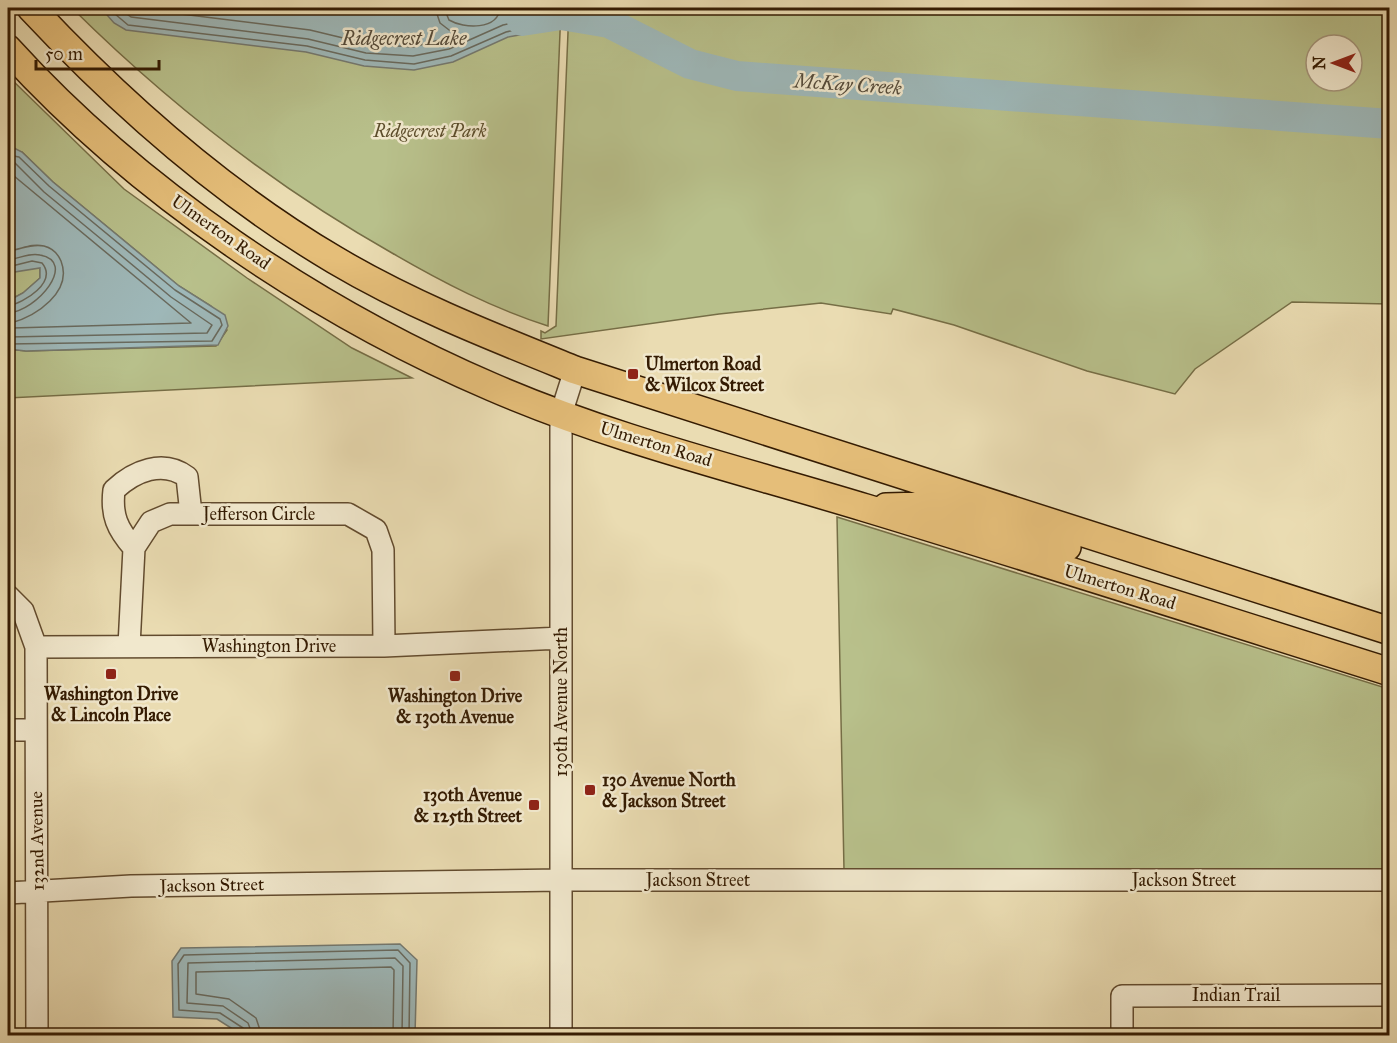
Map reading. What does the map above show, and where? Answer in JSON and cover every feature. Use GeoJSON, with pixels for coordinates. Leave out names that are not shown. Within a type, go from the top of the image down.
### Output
{"type":"FeatureCollection","features":[{"type":"Feature","properties":{"kind":"main road"},"geometry":{"type":"LineString","coordinates":[[31,8],[136,110],[235,193],[335,260],[449,320],[575,370],[1389,631]]}},
{"type":"Feature","properties":{"kind":"main road","name":"Ulmerton Road"},"geometry":{"type":"LineString","coordinates":[[8,49],[90,130],[159,188],[252,254],[328,303],[410,348],[492,387],[625,436],[867,508],[1389,672]]}},
{"type":"Feature","properties":{"kind":"main road"},"geometry":{"type":"LineString","coordinates":[[867,508],[924,506],[1089,553],[1105,540]]}},
{"type":"Feature","properties":{"kind":"street","name":"130th Avenue North"},"geometry":{"type":"LineString","coordinates":[[561,1035],[561,414],[575,370]]}},
{"type":"Feature","properties":{"kind":"street"},"geometry":{"type":"LineString","coordinates":[[129,646],[134,548],[118,530],[112,509],[114,490],[125,479],[143,469],[176,468],[187,477],[191,514]]}},
{"type":"Feature","properties":{"kind":"street","name":"Jefferson Circle"},"geometry":{"type":"LineString","coordinates":[[134,548],[151,522],[170,514],[348,514],[376,530],[383,549],[384,646]]}},
{"type":"Feature","properties":{"kind":"street"},"geometry":{"type":"LineString","coordinates":[[8,596],[23,611],[36,646]]}},
{"type":"Feature","properties":{"kind":"street","name":"Washington Drive"},"geometry":{"type":"LineString","coordinates":[[36,646],[384,646],[561,638]]}},
{"type":"Feature","properties":{"kind":"street","name":"132nd Avenue"},"geometry":{"type":"LineString","coordinates":[[36,646],[37,1035]]}},
{"type":"Feature","properties":{"kind":"street"},"geometry":{"type":"LineString","coordinates":[[8,730],[35,730]]}},
{"type":"Feature","properties":{"kind":"street","name":"Jackson Street"},"geometry":{"type":"LineString","coordinates":[[8,893],[131,886],[561,880],[1389,880]]}},
{"type":"Feature","properties":{"kind":"street","name":"Indian Trail"},"geometry":{"type":"LineString","coordinates":[[1122,1035],[1122,996],[1389,995]]}},
{"type":"Feature","properties":{"kind":"green space","name":"Ridgecrest Park"},"geometry":{"type":"Polygon","coordinates":[[[72,8],[561,8],[548,326],[487,303],[449,284],[392,253],[305,200],[184,110],[72,8]]]}},
{"type":"Feature","properties":{"kind":"green space"},"geometry":{"type":"Polygon","coordinates":[[[569,8],[1389,8],[1389,304],[1292,302],[1195,369],[1175,394],[1087,371],[954,325],[893,309],[891,314],[821,303],[719,314],[541,339],[541,331],[545,333],[556,326],[569,8]]]}},
{"type":"Feature","properties":{"kind":"green space"},"geometry":{"type":"Polygon","coordinates":[[[8,76],[124,189],[247,278],[352,348],[412,378],[8,398],[8,349],[26,351],[216,346],[227,330],[211,306],[179,286],[53,182],[22,152],[8,149],[8,76]]]}},
{"type":"Feature","properties":{"kind":"green space"},"geometry":{"type":"Polygon","coordinates":[[[33,267],[40,268],[40,278],[23,293],[8,301],[8,273],[33,267]]]}},
{"type":"Feature","properties":{"kind":"green space"},"geometry":{"type":"Polygon","coordinates":[[[837,517],[1389,689],[1389,871],[844,870],[837,517]]]}},
{"type":"Feature","properties":{"kind":"water","name":"Ridgecrest Lake"},"geometry":{"type":"Polygon","coordinates":[[[101,8],[450,8],[464,12],[549,8],[561,15],[547,30],[508,37],[453,62],[414,70],[364,66],[306,52],[126,30],[114,23],[101,8]]]}},
{"type":"Feature","properties":{"kind":"water"},"geometry":{"type":"Polygon","coordinates":[[[14,148],[22,152],[53,182],[179,286],[225,315],[228,326],[218,345],[26,351],[8,349],[8,301],[23,293],[40,278],[40,268],[8,273],[8,149],[14,148]]]}},
{"type":"Feature","properties":{"kind":"water"},"geometry":{"type":"Polygon","coordinates":[[[400,944],[417,960],[415,1035],[242,1035],[217,1019],[173,1017],[172,961],[181,948],[400,944]]]}},
{"type":"Feature","properties":{"kind":"waterway","name":"McKay Creek"},"geometry":{"type":"LineString","coordinates":[[522,21],[561,15],[609,23],[690,64],[737,76],[1390,124]]}},
{"type":"Feature","properties":{"kind":"place","name":"Ulmerton Road & Wilcox Street"},"geometry":{"type":"Point","coordinates":[633,374]}},
{"type":"Feature","properties":{"kind":"place","name":"Washington Drive & Lincoln Place"},"geometry":{"type":"Point","coordinates":[111,674]}},
{"type":"Feature","properties":{"kind":"place","name":"Washington Drive & 130th Avenue"},"geometry":{"type":"Point","coordinates":[455,676]}},
{"type":"Feature","properties":{"kind":"place","name":"130 Avenue North & Jackson Street"},"geometry":{"type":"Point","coordinates":[590,790]}},
{"type":"Feature","properties":{"kind":"place","name":"130th Avenue & 125th Street"},"geometry":{"type":"Point","coordinates":[534,805]}}]}
